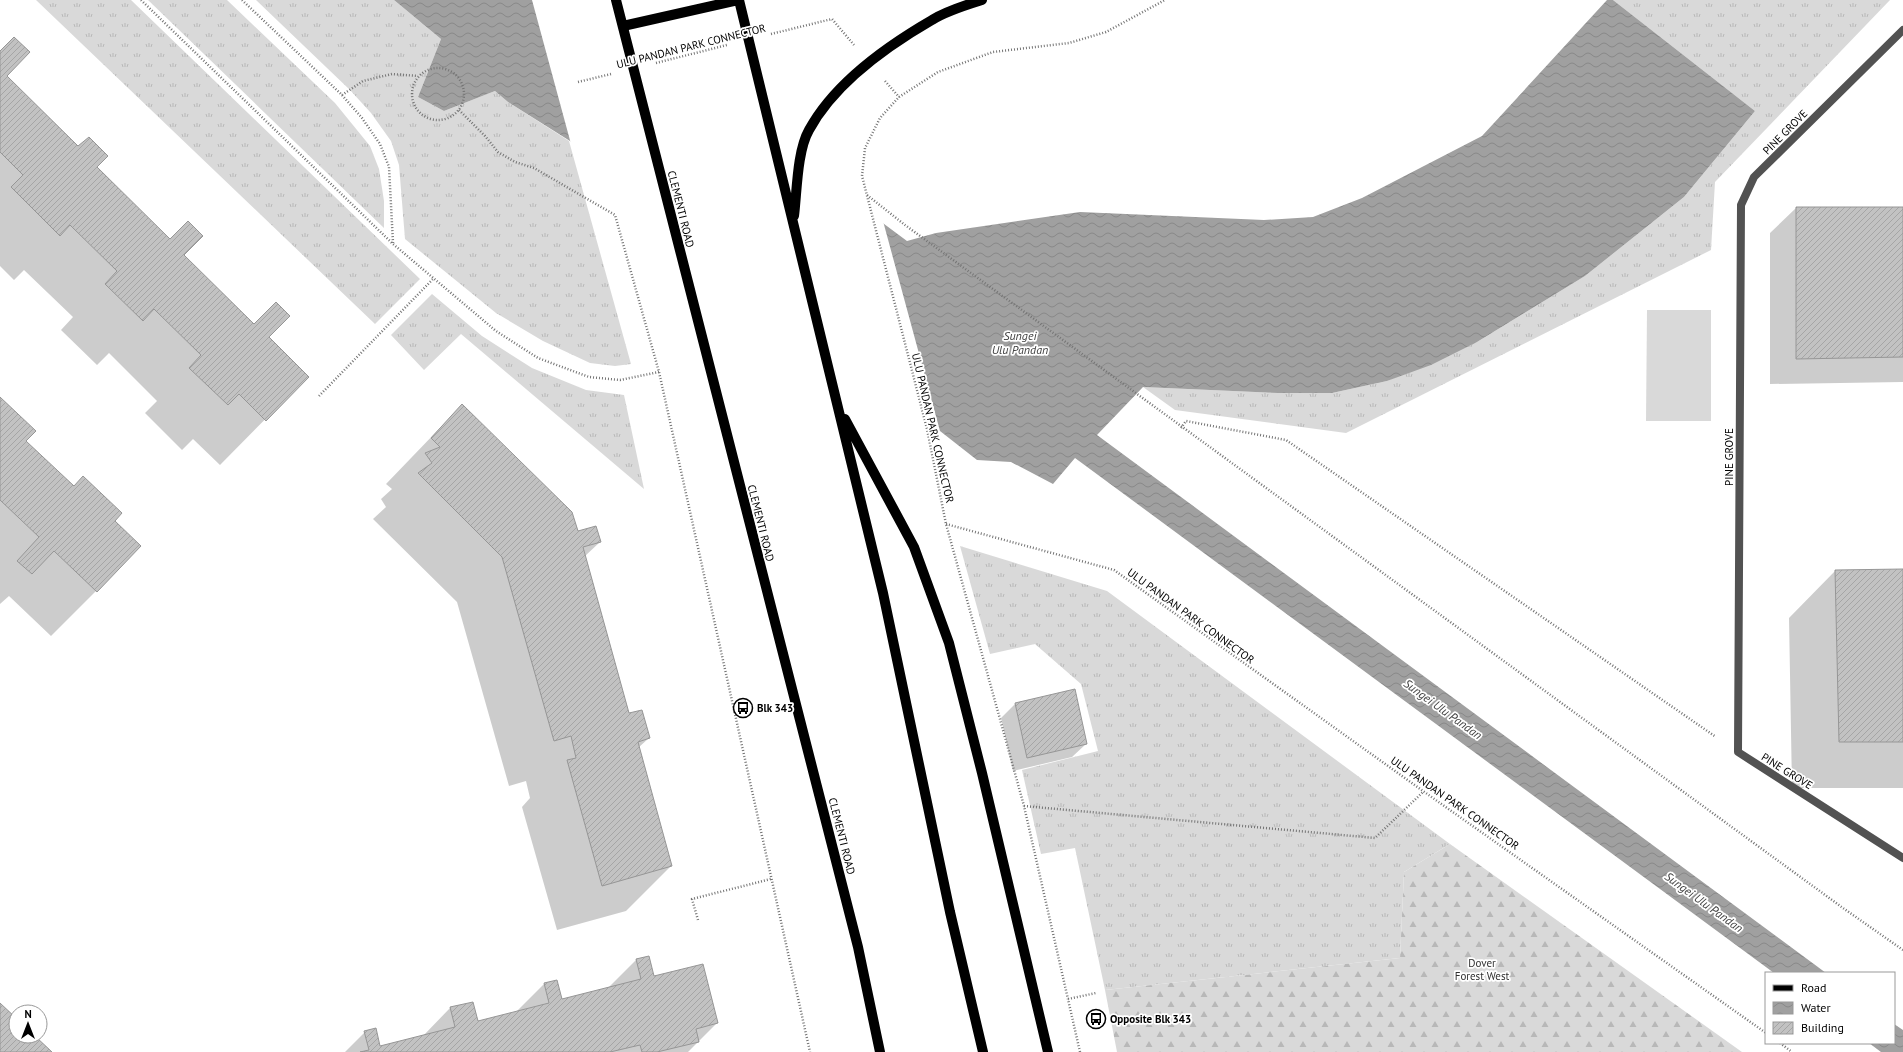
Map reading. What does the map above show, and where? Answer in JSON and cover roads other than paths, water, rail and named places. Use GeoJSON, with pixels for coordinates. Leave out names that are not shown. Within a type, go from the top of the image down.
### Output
{"type":"FeatureCollection","features":[{"type":"Feature","properties":{"kind":"main road","name":"CLEMENTI ROAD"},"geometry":{"type":"LineString","coordinates":[[616,0],[858,947],[880,1052]]}},
{"type":"Feature","properties":{"kind":"main road"},"geometry":{"type":"LineString","coordinates":[[622,26],[738,0],[883,593],[950,912],[983,1052]]}},
{"type":"Feature","properties":{"kind":"main road"},"geometry":{"type":"LineString","coordinates":[[793,224],[800,161],[808,131],[834,94],[869,62],[933,19],[982,0]]}},
{"type":"Feature","properties":{"kind":"main road"},"geometry":{"type":"LineString","coordinates":[[838,407],[914,547],[949,643],[986,788],[1048,1052]]}},
{"type":"Feature","properties":{"kind":"lane","name":"PINE GROVE"},"geometry":{"type":"LineString","coordinates":[[1903,30],[1754,177],[1741,205],[1738,752],[1903,858]]}},
{"type":"Feature","properties":{"kind":"water","name":"Sungei Ulu Pandan"},"geometry":{"type":"Polygon","coordinates":[[[394,0],[583,0],[907,241],[936,233],[1080,212],[1264,220],[1313,217],[1362,198],[1482,136],[1607,0],[1613,0],[1755,111],[1684,197],[1585,276],[1477,342],[1431,365],[1387,381],[1332,393],[1278,393],[1143,387],[1097,435],[1825,972],[1773,972],[1075,458],[1053,484],[1011,462],[977,460],[570,141],[508,102],[495,91],[444,111],[418,97],[441,39],[394,0]]]}},
{"type":"Feature","properties":{"kind":"water"},"geometry":{"type":"Polygon","coordinates":[[[1895,1025],[1903,1030],[1903,1052],[1881,1052],[1870,1044],[1895,1044],[1895,1025]]]}},
{"type":"Feature","properties":{"kind":"place","name":"Blk 343"},"geometry":{"type":"Point","coordinates":[743,708]}},
{"type":"Feature","properties":{"kind":"place","name":"Opposite Blk 343"},"geometry":{"type":"Point","coordinates":[1096,1019]}},
{"type":"Feature","properties":{"kind":"park label","name":"Dover Forest West"},"geometry":{"type":"Point","coordinates":[1482,969]}}]}
